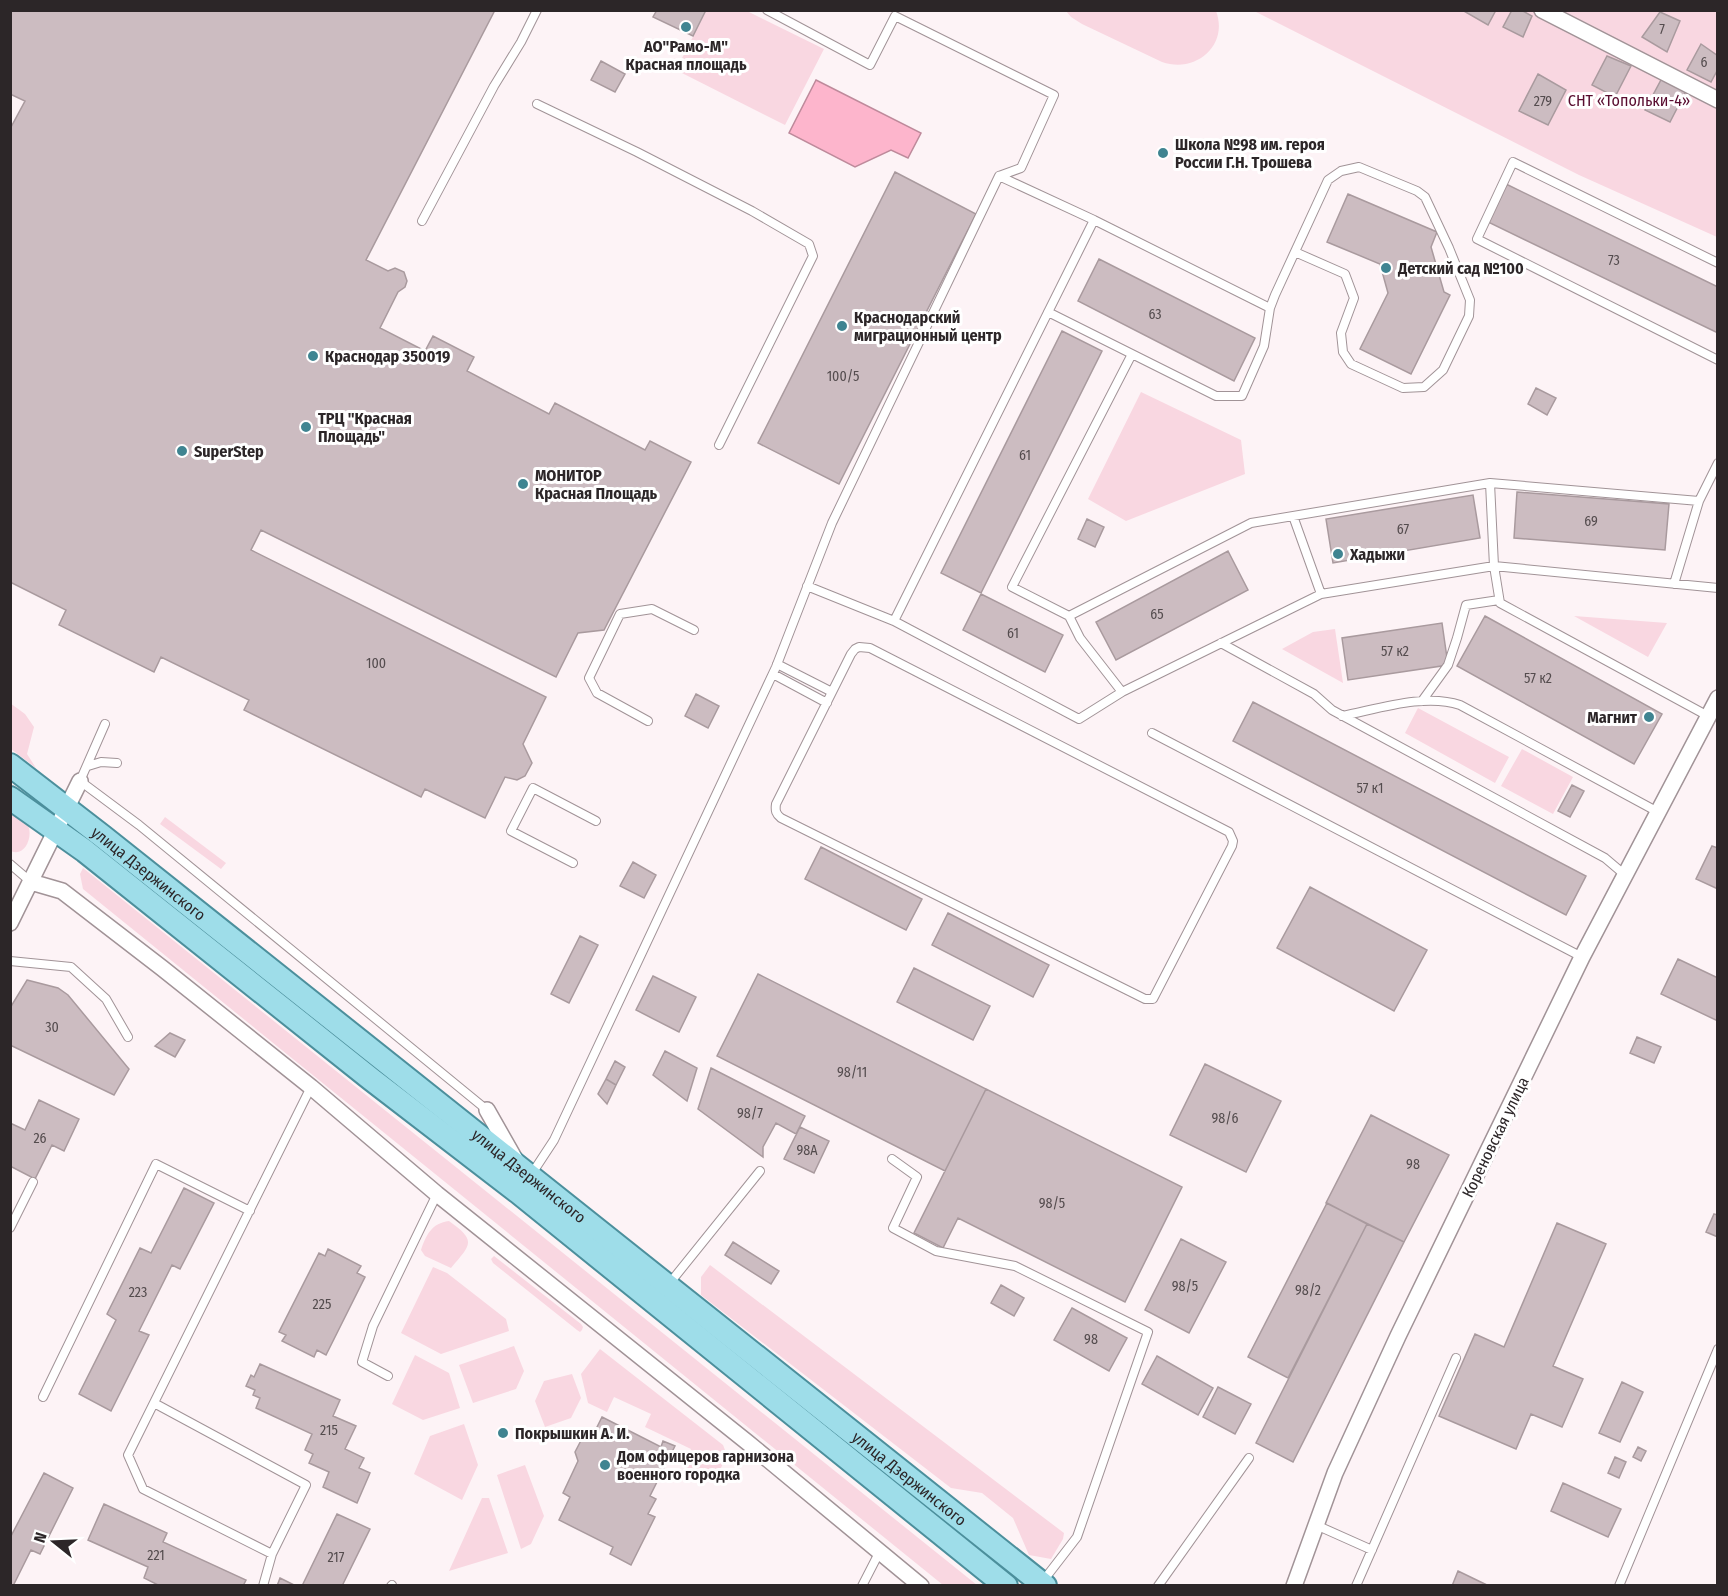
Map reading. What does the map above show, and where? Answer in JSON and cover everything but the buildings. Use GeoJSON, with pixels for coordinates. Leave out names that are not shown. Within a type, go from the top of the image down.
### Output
{"type":"FeatureCollection","features":[{"type":"Feature","properties":{"kind":"main road","name":"улица Дзержинского"},"geometry":{"type":"LineString","coordinates":[[10,765],[62,819],[184,928],[371,1079],[518,1191],[1006,1586]]}},
{"type":"Feature","properties":{"kind":"main road","name":"улица Дзержинского"},"geometry":{"type":"LineString","coordinates":[[10,798],[62,819],[525,1172],[1044,1584]]}},
{"type":"Feature","properties":{"kind":"street"},"geometry":{"type":"LineString","coordinates":[[1542,10],[1718,100]]}},
{"type":"Feature","properties":{"kind":"street","name":"Кореновская улица"},"geometry":{"type":"LineString","coordinates":[[1294,1586],[1335,1473],[1398,1336],[1582,957],[1718,698]]}},
{"type":"Feature","properties":{"kind":"street"},"geometry":{"type":"LineString","coordinates":[[10,923],[80,781]]}},
{"type":"Feature","properties":{"kind":"street"},"geometry":{"type":"LineString","coordinates":[[31,882],[62,891],[162,968],[311,1088],[437,1194],[747,1442],[921,1586]]}},
{"type":"Feature","properties":{"kind":"street"},"geometry":{"type":"LineString","coordinates":[[487,1110],[525,1172]]}},
{"type":"Feature","properties":{"kind":"lane"},"geometry":{"type":"LineString","coordinates":[[423,221],[537,10]]}},
{"type":"Feature","properties":{"kind":"lane"},"geometry":{"type":"LineString","coordinates":[[525,1172],[554,1140],[773,674],[832,523],[999,176],[1021,168],[1054,95],[896,13],[870,65],[767,10]]}},
{"type":"Feature","properties":{"kind":"lane"},"geometry":{"type":"LineString","coordinates":[[537,104],[753,211],[809,244],[813,256],[719,445]]}},
{"type":"Feature","properties":{"kind":"lane"},"geometry":{"type":"LineString","coordinates":[[1718,263],[1513,162],[1476,239],[1718,360]]}},
{"type":"Feature","properties":{"kind":"lane"},"geometry":{"type":"LineString","coordinates":[[1048,312],[1216,396],[1242,396],[1264,346],[1269,308],[1328,180],[1341,171],[1359,167],[1417,191],[1425,197],[1449,248],[1470,300],[1469,316],[1443,370],[1424,387],[1403,388],[1351,364],[1343,352],[1341,333],[1354,298],[1346,274],[1295,252]]}},
{"type":"Feature","properties":{"kind":"lane"},"geometry":{"type":"LineString","coordinates":[[999,176],[1094,220],[1269,308]]}},
{"type":"Feature","properties":{"kind":"lane"},"geometry":{"type":"LineString","coordinates":[[894,621],[1094,220]]}},
{"type":"Feature","properties":{"kind":"lane"},"geometry":{"type":"LineString","coordinates":[[1122,692],[1080,638],[1070,616],[1012,587],[1132,354]]}},
{"type":"Feature","properties":{"kind":"lane"},"geometry":{"type":"LineString","coordinates":[[1674,584],[1699,501],[1718,463]]}},
{"type":"Feature","properties":{"kind":"lane"},"geometry":{"type":"LineString","coordinates":[[1070,616],[1251,523],[1490,483],[1699,501]]}},
{"type":"Feature","properties":{"kind":"lane"},"geometry":{"type":"LineString","coordinates":[[1490,483],[1494,566],[1499,600],[1503,605],[1708,716]]}},
{"type":"Feature","properties":{"kind":"lane"},"geometry":{"type":"LineString","coordinates":[[1293,516],[1321,594]]}},
{"type":"Feature","properties":{"kind":"lane"},"geometry":{"type":"LineString","coordinates":[[807,586],[894,621],[1079,719],[1122,692],[1321,594],[1494,566],[1718,588]]}},
{"type":"Feature","properties":{"kind":"lane"},"geometry":{"type":"LineString","coordinates":[[1422,701],[1448,665],[1466,605],[1499,600]]}},
{"type":"Feature","properties":{"kind":"lane"},"geometry":{"type":"LineString","coordinates":[[648,721],[597,693],[589,678],[620,615],[651,609],[694,630]]}},
{"type":"Feature","properties":{"kind":"lane"},"geometry":{"type":"LineString","coordinates":[[1221,643],[1314,694],[1342,716],[1605,858],[1625,875]]}},
{"type":"Feature","properties":{"kind":"lane"},"geometry":{"type":"LineString","coordinates":[[859,647],[870,648],[1229,832],[1233,841],[1232,846],[1153,999],[1145,999],[781,818],[775,809],[776,804],[832,692],[855,650],[859,647]]}},
{"type":"Feature","properties":{"kind":"lane"},"geometry":{"type":"LineString","coordinates":[[777,664],[832,692]]}},
{"type":"Feature","properties":{"kind":"lane"},"geometry":{"type":"LineString","coordinates":[[773,674],[827,703]]}},
{"type":"Feature","properties":{"kind":"lane"},"geometry":{"type":"LineString","coordinates":[[1342,716],[1422,701],[1442,700],[1460,705],[1658,812]]}},
{"type":"Feature","properties":{"kind":"lane"},"geometry":{"type":"LineString","coordinates":[[105,724],[80,781],[139,825],[487,1110]]}},
{"type":"Feature","properties":{"kind":"lane"},"geometry":{"type":"LineString","coordinates":[[1152,733],[1582,957]]}},
{"type":"Feature","properties":{"kind":"lane"},"geometry":{"type":"LineString","coordinates":[[88,766],[101,762],[117,763]]}},
{"type":"Feature","properties":{"kind":"lane"},"geometry":{"type":"LineString","coordinates":[[573,863],[511,831],[532,788],[596,821]]}},
{"type":"Feature","properties":{"kind":"lane"},"geometry":{"type":"LineString","coordinates":[[10,864],[31,882]]}},
{"type":"Feature","properties":{"kind":"lane"},"geometry":{"type":"LineString","coordinates":[[10,961],[71,967],[106,999],[128,1037]]}},
{"type":"Feature","properties":{"kind":"lane"},"geometry":{"type":"LineString","coordinates":[[272,1554],[144,1489],[128,1455],[311,1088]]}},
{"type":"Feature","properties":{"kind":"lane"},"geometry":{"type":"LineString","coordinates":[[892,1159],[917,1177],[893,1228],[936,1251],[1015,1266],[1148,1332],[1077,1537],[1044,1584]]}},
{"type":"Feature","properties":{"kind":"lane"},"geometry":{"type":"LineString","coordinates":[[43,1397],[156,1164],[250,1211]]}},
{"type":"Feature","properties":{"kind":"lane"},"geometry":{"type":"LineString","coordinates":[[668,1285],[760,1170]]}},
{"type":"Feature","properties":{"kind":"lane"},"geometry":{"type":"LineString","coordinates":[[10,1228],[33,1182]]}},
{"type":"Feature","properties":{"kind":"lane"},"geometry":{"type":"LineString","coordinates":[[388,1376],[362,1362],[367,1342],[437,1194]]}},
{"type":"Feature","properties":{"kind":"lane"},"geometry":{"type":"LineString","coordinates":[[1619,1586],[1718,1349]]}},
{"type":"Feature","properties":{"kind":"lane"},"geometry":{"type":"LineString","coordinates":[[1356,1586],[1455,1358]]}},
{"type":"Feature","properties":{"kind":"lane"},"geometry":{"type":"LineString","coordinates":[[154,1403],[306,1485],[272,1554],[263,1586]]}},
{"type":"Feature","properties":{"kind":"lane"},"geometry":{"type":"LineString","coordinates":[[1158,1586],[1249,1458]]}},
{"type":"Feature","properties":{"kind":"lane"},"geometry":{"type":"LineString","coordinates":[[1316,1525],[1372,1550]]}},
{"type":"Feature","properties":{"kind":"lane"},"geometry":{"type":"LineString","coordinates":[[862,1586],[880,1551]]}},
{"type":"Feature","properties":{"kind":"green space"},"geometry":{"type":"Polygon","coordinates":[[[706,11],[747,11],[824,49],[785,125],[676,70],[706,11]]]}},
{"type":"Feature","properties":{"kind":"green space"},"geometry":{"type":"Polygon","coordinates":[[[1066,11],[1216,11],[1219,23],[1218,35],[1207,54],[1187,64],[1175,65],[1162,62],[1082,24],[1066,11]]]}},
{"type":"Feature","properties":{"kind":"green space","name":"СНТ «Топольки-4»"},"geometry":{"type":"Polygon","coordinates":[[[1254,11],[1717,11],[1717,237],[1579,175],[1254,11]]]}},
{"type":"Feature","properties":{"kind":"green space"},"geometry":{"type":"Polygon","coordinates":[[[1141,392],[1241,440],[1245,474],[1126,521],[1088,499],[1141,392]]]}},
{"type":"Feature","properties":{"kind":"green space"},"geometry":{"type":"Polygon","coordinates":[[[1574,616],[1667,623],[1648,657],[1574,616]]]}},
{"type":"Feature","properties":{"kind":"green space"},"geometry":{"type":"Polygon","coordinates":[[[1335,629],[1343,683],[1282,649],[1313,632],[1335,629]]]}},
{"type":"Feature","properties":{"kind":"green space"},"geometry":{"type":"Polygon","coordinates":[[[10,703],[25,714],[34,727],[27,754],[36,768],[11,749],[10,703]]]}},
{"type":"Feature","properties":{"kind":"green space"},"geometry":{"type":"Polygon","coordinates":[[[1418,708],[1509,757],[1495,783],[1405,733],[1418,708]]]}},
{"type":"Feature","properties":{"kind":"green space"},"geometry":{"type":"Polygon","coordinates":[[[1522,749],[1573,777],[1553,814],[1501,786],[1522,749]]]}},
{"type":"Feature","properties":{"kind":"green space"},"geometry":{"type":"Polygon","coordinates":[[[10,811],[25,821],[29,827],[28,843],[21,851],[11,851],[10,811]]]}},
{"type":"Feature","properties":{"kind":"green space"},"geometry":{"type":"Polygon","coordinates":[[[165,817],[226,863],[221,869],[160,824],[165,817]]]}},
{"type":"Feature","properties":{"kind":"green space"},"geometry":{"type":"Polygon","coordinates":[[[83,868],[977,1585],[943,1585],[83,889],[80,874],[83,868]]]}},
{"type":"Feature","properties":{"kind":"green space"},"geometry":{"type":"Polygon","coordinates":[[[449,1221],[464,1233],[468,1243],[467,1248],[451,1268],[425,1256],[421,1250],[430,1231],[438,1224],[449,1221]]]}},
{"type":"Feature","properties":{"kind":"green space"},"geometry":{"type":"Polygon","coordinates":[[[494,1256],[581,1324],[582,1330],[580,1332],[577,1330],[493,1263],[491,1259],[494,1256]]]}},
{"type":"Feature","properties":{"kind":"green space"},"geometry":{"type":"Polygon","coordinates":[[[710,1265],[1064,1533],[1051,1559],[1029,1555],[1013,1518],[982,1493],[951,1488],[701,1295],[701,1277],[710,1265]]]}},
{"type":"Feature","properties":{"kind":"green space"},"geometry":{"type":"Polygon","coordinates":[[[433,1267],[447,1273],[506,1319],[509,1331],[441,1354],[401,1333],[433,1267]]]}},
{"type":"Feature","properties":{"kind":"green space"},"geometry":{"type":"Polygon","coordinates":[[[514,1346],[524,1371],[516,1389],[473,1403],[459,1365],[514,1346]]]}},
{"type":"Feature","properties":{"kind":"green space"},"geometry":{"type":"Polygon","coordinates":[[[600,1349],[723,1445],[725,1452],[723,1463],[719,1472],[712,1479],[705,1481],[687,1472],[686,1462],[691,1449],[645,1427],[651,1414],[614,1397],[607,1412],[588,1403],[581,1374],[600,1349]]]}},
{"type":"Feature","properties":{"kind":"green space"},"geometry":{"type":"Polygon","coordinates":[[[415,1355],[449,1373],[460,1408],[423,1420],[392,1404],[415,1355]]]}},
{"type":"Feature","properties":{"kind":"green space"},"geometry":{"type":"Polygon","coordinates":[[[572,1374],[581,1398],[571,1418],[545,1427],[535,1401],[544,1381],[572,1374]]]}},
{"type":"Feature","properties":{"kind":"green space"},"geometry":{"type":"Polygon","coordinates":[[[464,1424],[478,1465],[462,1500],[414,1474],[430,1436],[464,1424]]]}},
{"type":"Feature","properties":{"kind":"green space"},"geometry":{"type":"Polygon","coordinates":[[[525,1465],[544,1516],[531,1544],[521,1549],[497,1475],[525,1465]]]}},
{"type":"Feature","properties":{"kind":"green space"},"geometry":{"type":"Polygon","coordinates":[[[482,1498],[489,1498],[508,1553],[449,1571],[482,1498]]]}},
{"type":"Feature","properties":{"kind":"shaded area"},"geometry":{"type":"Polygon","coordinates":[[[816,80],[921,133],[908,158],[891,150],[855,167],[789,133],[816,80]]]}},
{"type":"Feature","properties":{"kind":"place","name":"АО\"Рамо-М\" Красная площадь"},"geometry":{"type":"Point","coordinates":[686,27]}},
{"type":"Feature","properties":{"kind":"place","name":"Школа №98 им. героя России Г.Н. Трошева"},"geometry":{"type":"Point","coordinates":[1163,153]}},
{"type":"Feature","properties":{"kind":"place","name":"Детский сад №100"},"geometry":{"type":"Point","coordinates":[1386,268]}},
{"type":"Feature","properties":{"kind":"place","name":"Краснодарский миграционный центр"},"geometry":{"type":"Point","coordinates":[842,326]}},
{"type":"Feature","properties":{"kind":"place","name":"Краснодар 350019"},"geometry":{"type":"Point","coordinates":[313,356]}},
{"type":"Feature","properties":{"kind":"place","name":"ТРЦ \"Красная Площадь\""},"geometry":{"type":"Point","coordinates":[306,427]}},
{"type":"Feature","properties":{"kind":"place","name":"SuperStep"},"geometry":{"type":"Point","coordinates":[182,451]}},
{"type":"Feature","properties":{"kind":"place","name":"МОНИТОР Красная Площадь"},"geometry":{"type":"Point","coordinates":[523,484]}},
{"type":"Feature","properties":{"kind":"place","name":"Хадыжи"},"geometry":{"type":"Point","coordinates":[1338,554]}},
{"type":"Feature","properties":{"kind":"place","name":"Магнит"},"geometry":{"type":"Point","coordinates":[1649,717]}},
{"type":"Feature","properties":{"kind":"place","name":"Покрышкин А. И."},"geometry":{"type":"Point","coordinates":[503,1433]}},
{"type":"Feature","properties":{"kind":"place","name":"Дом офицеров гарнизона военного городка"},"geometry":{"type":"Point","coordinates":[605,1465]}}]}
